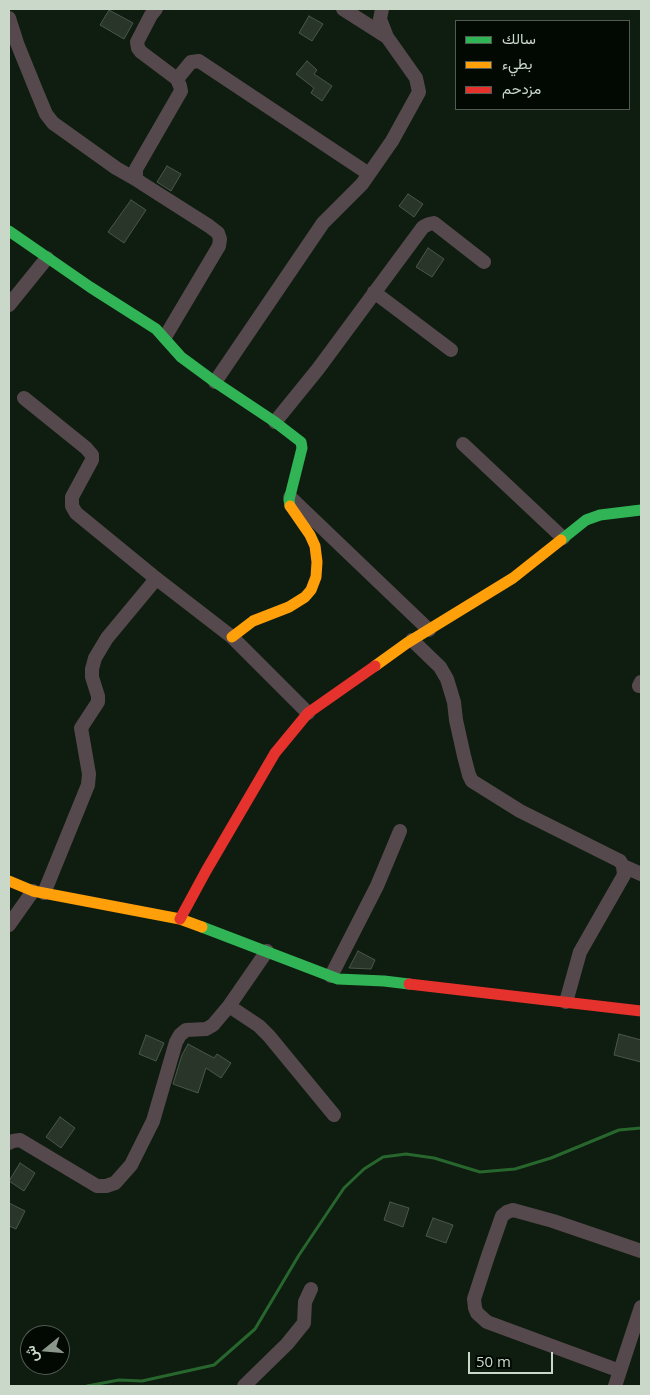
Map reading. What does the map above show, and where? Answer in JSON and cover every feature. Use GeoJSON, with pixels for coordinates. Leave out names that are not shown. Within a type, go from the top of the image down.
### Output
{"type":"FeatureCollection","features":[{"type":"Feature","properties":{"kind":"street"},"geometry":{"type":"LineString","coordinates":[[138,180],[136,169],[180,95],[180,86],[177,79],[138,48],[137,42],[156,9]]}},
{"type":"Feature","properties":{"kind":"street"},"geometry":{"type":"LineString","coordinates":[[343,9],[387,37]]}},
{"type":"Feature","properties":{"kind":"street"},"geometry":{"type":"LineString","coordinates":[[215,382],[323,223],[362,184],[369,174],[392,141],[418,92],[416,78],[387,37],[380,19],[382,9]]}},
{"type":"Feature","properties":{"kind":"street"},"geometry":{"type":"LineString","coordinates":[[9,18],[17,43],[46,114],[53,122],[116,168],[138,180],[218,233],[220,239],[219,246],[164,337]]}},
{"type":"Feature","properties":{"kind":"street"},"geometry":{"type":"LineString","coordinates":[[177,79],[191,62],[199,61],[369,174]]}},
{"type":"Feature","properties":{"kind":"street"},"geometry":{"type":"LineString","coordinates":[[275,422],[318,369],[423,228],[434,223],[484,262]]}},
{"type":"Feature","properties":{"kind":"street"},"geometry":{"type":"LineString","coordinates":[[9,231],[46,258],[156,329],[180,357],[301,442],[302,448],[289,500],[290,507],[310,535],[315,546],[316,577],[311,590],[305,597],[289,607],[254,621],[232,637]]}},
{"type":"Feature","properties":{"kind":"street"},"geometry":{"type":"LineString","coordinates":[[9,305],[46,258]]}},
{"type":"Feature","properties":{"kind":"street"},"geometry":{"type":"LineString","coordinates":[[374,292],[451,350]]}},
{"type":"Feature","properties":{"kind":"street"},"geometry":{"type":"LineString","coordinates":[[24,398],[86,448],[92,455],[92,460],[72,497],[72,506],[76,513],[232,637],[308,713]]}},
{"type":"Feature","properties":{"kind":"street"},"geometry":{"type":"LineString","coordinates":[[463,444],[563,538]]}},
{"type":"Feature","properties":{"kind":"street"},"geometry":{"type":"LineString","coordinates":[[289,496],[428,630]]}},
{"type":"Feature","properties":{"kind":"street"},"geometry":{"type":"LineString","coordinates":[[180,919],[275,753],[308,713],[412,640],[513,578],[586,520],[594,516],[641,510]]}},
{"type":"Feature","properties":{"kind":"street"},"geometry":{"type":"LineString","coordinates":[[9,925],[38,892],[88,785],[89,774],[81,728],[98,702],[92,678],[94,658],[107,638],[156,578]]}},
{"type":"Feature","properties":{"kind":"street"},"geometry":{"type":"LineString","coordinates":[[412,640],[440,667],[447,679],[454,702],[464,756],[472,780],[520,811],[615,858],[623,866],[624,875],[580,952],[566,1002]]}},
{"type":"Feature","properties":{"kind":"street"},"geometry":{"type":"LineString","coordinates":[[331,976],[377,886],[400,831]]}},
{"type":"Feature","properties":{"kind":"street"},"geometry":{"type":"LineString","coordinates":[[623,866],[641,874]]}},
{"type":"Feature","properties":{"kind":"street"},"geometry":{"type":"LineString","coordinates":[[9,881],[38,892],[180,919],[331,976],[347,980],[384,981],[641,1011]]}},
{"type":"Feature","properties":{"kind":"street"},"geometry":{"type":"LineString","coordinates":[[9,1143],[20,1140],[97,1186],[115,1183],[131,1165],[153,1121],[176,1042],[180,1035],[186,1030],[206,1029],[213,1025],[229,1006],[268,951]]}},
{"type":"Feature","properties":{"kind":"street"},"geometry":{"type":"LineString","coordinates":[[229,1006],[259,1026],[270,1036],[334,1115]]}},
{"type":"Feature","properties":{"kind":"street"},"geometry":{"type":"LineString","coordinates":[[620,1371],[487,1322],[477,1313],[474,1299],[502,1216],[513,1210],[553,1221],[641,1251]]}},
{"type":"Feature","properties":{"kind":"street"},"geometry":{"type":"LineString","coordinates":[[244,1386],[287,1344],[304,1323],[304,1302],[311,1289]]}},
{"type":"Feature","properties":{"kind":"street"},"geometry":{"type":"LineString","coordinates":[[615,1386],[641,1307]]}},
{"type":"Feature","properties":{"kind":"building"},"geometry":{"type":"Polygon","coordinates":[[[109,10],[133,23],[124,39],[100,25],[109,10]]]}},
{"type":"Feature","properties":{"kind":"building"},"geometry":{"type":"Polygon","coordinates":[[[309,16],[323,24],[312,41],[299,33],[309,16]]]}},
{"type":"Feature","properties":{"kind":"building"},"geometry":{"type":"Polygon","coordinates":[[[307,61],[317,70],[314,74],[332,86],[322,101],[311,93],[314,88],[296,74],[307,61]]]}},
{"type":"Feature","properties":{"kind":"building"},"geometry":{"type":"Polygon","coordinates":[[[167,166],[181,174],[171,191],[157,182],[167,166]]]}},
{"type":"Feature","properties":{"kind":"building"},"geometry":{"type":"Polygon","coordinates":[[[408,194],[423,204],[414,217],[399,206],[408,194]]]}},
{"type":"Feature","properties":{"kind":"building"},"geometry":{"type":"Polygon","coordinates":[[[131,200],[146,210],[124,243],[108,232],[131,200]]]}},
{"type":"Feature","properties":{"kind":"building"},"geometry":{"type":"Polygon","coordinates":[[[428,248],[444,259],[432,277],[416,267],[428,248]]]}},
{"type":"Feature","properties":{"kind":"building"},"geometry":{"type":"Polygon","coordinates":[[[358,951],[375,960],[371,969],[349,968],[358,951]]]}},
{"type":"Feature","properties":{"kind":"building"},"geometry":{"type":"Polygon","coordinates":[[[619,1034],[641,1040],[641,1062],[614,1055],[619,1034]]]}},
{"type":"Feature","properties":{"kind":"building"},"geometry":{"type":"Polygon","coordinates":[[[146,1035],[164,1043],[156,1061],[139,1054],[146,1035]]]}},
{"type":"Feature","properties":{"kind":"building"},"geometry":{"type":"Polygon","coordinates":[[[188,1044],[214,1058],[217,1054],[231,1063],[221,1078],[206,1068],[198,1093],[173,1084],[182,1055],[188,1044]]]}},
{"type":"Feature","properties":{"kind":"building"},"geometry":{"type":"Polygon","coordinates":[[[60,1117],[75,1128],[61,1148],[46,1137],[60,1117]]]}},
{"type":"Feature","properties":{"kind":"building"},"geometry":{"type":"Polygon","coordinates":[[[20,1163],[35,1173],[24,1191],[9,1181],[20,1163]]]}},
{"type":"Feature","properties":{"kind":"building"},"geometry":{"type":"Polygon","coordinates":[[[390,1202],[409,1208],[403,1227],[384,1220],[390,1202]]]}},
{"type":"Feature","properties":{"kind":"building"},"geometry":{"type":"Polygon","coordinates":[[[9,1203],[25,1211],[16,1229],[9,1226],[9,1203]]]}},
{"type":"Feature","properties":{"kind":"building"},"geometry":{"type":"Polygon","coordinates":[[[433,1218],[453,1225],[446,1243],[426,1236],[433,1218]]]}},
{"type":"Feature","properties":{"kind":"waterway"},"geometry":{"type":"LineString","coordinates":[[87,1386],[119,1380],[142,1381],[214,1365],[255,1329],[299,1255],[344,1188],[364,1169],[383,1157],[406,1154],[434,1158],[480,1172],[515,1169],[551,1158],[619,1130],[641,1128]]}},
{"type":"Feature","properties":{"kind":"traffic: fast"},"geometry":{"type":"LineString","coordinates":[[9,231],[90,287],[156,329],[181,357],[301,442],[302,448],[289,500],[290,506]]}},
{"type":"Feature","properties":{"kind":"traffic: fast"},"geometry":{"type":"LineString","coordinates":[[561,540],[586,520],[600,515],[641,510]]}},
{"type":"Feature","properties":{"kind":"traffic: fast"},"geometry":{"type":"LineString","coordinates":[[202,927],[338,979],[409,984]]}},
{"type":"Feature","properties":{"kind":"traffic: slow"},"geometry":{"type":"LineString","coordinates":[[232,637],[253,621],[289,607],[305,597],[311,590],[316,577],[315,546],[310,535],[290,506]]}},
{"type":"Feature","properties":{"kind":"traffic: slow"},"geometry":{"type":"LineString","coordinates":[[375,666],[407,643],[513,578],[561,540]]}},
{"type":"Feature","properties":{"kind":"traffic: slow"},"geometry":{"type":"LineString","coordinates":[[9,881],[33,891],[180,919],[202,927]]}},
{"type":"Feature","properties":{"kind":"traffic: jam"},"geometry":{"type":"LineString","coordinates":[[180,919],[275,753],[308,713],[375,666]]}},
{"type":"Feature","properties":{"kind":"traffic: jam"},"geometry":{"type":"LineString","coordinates":[[409,984],[641,1011]]}}]}
